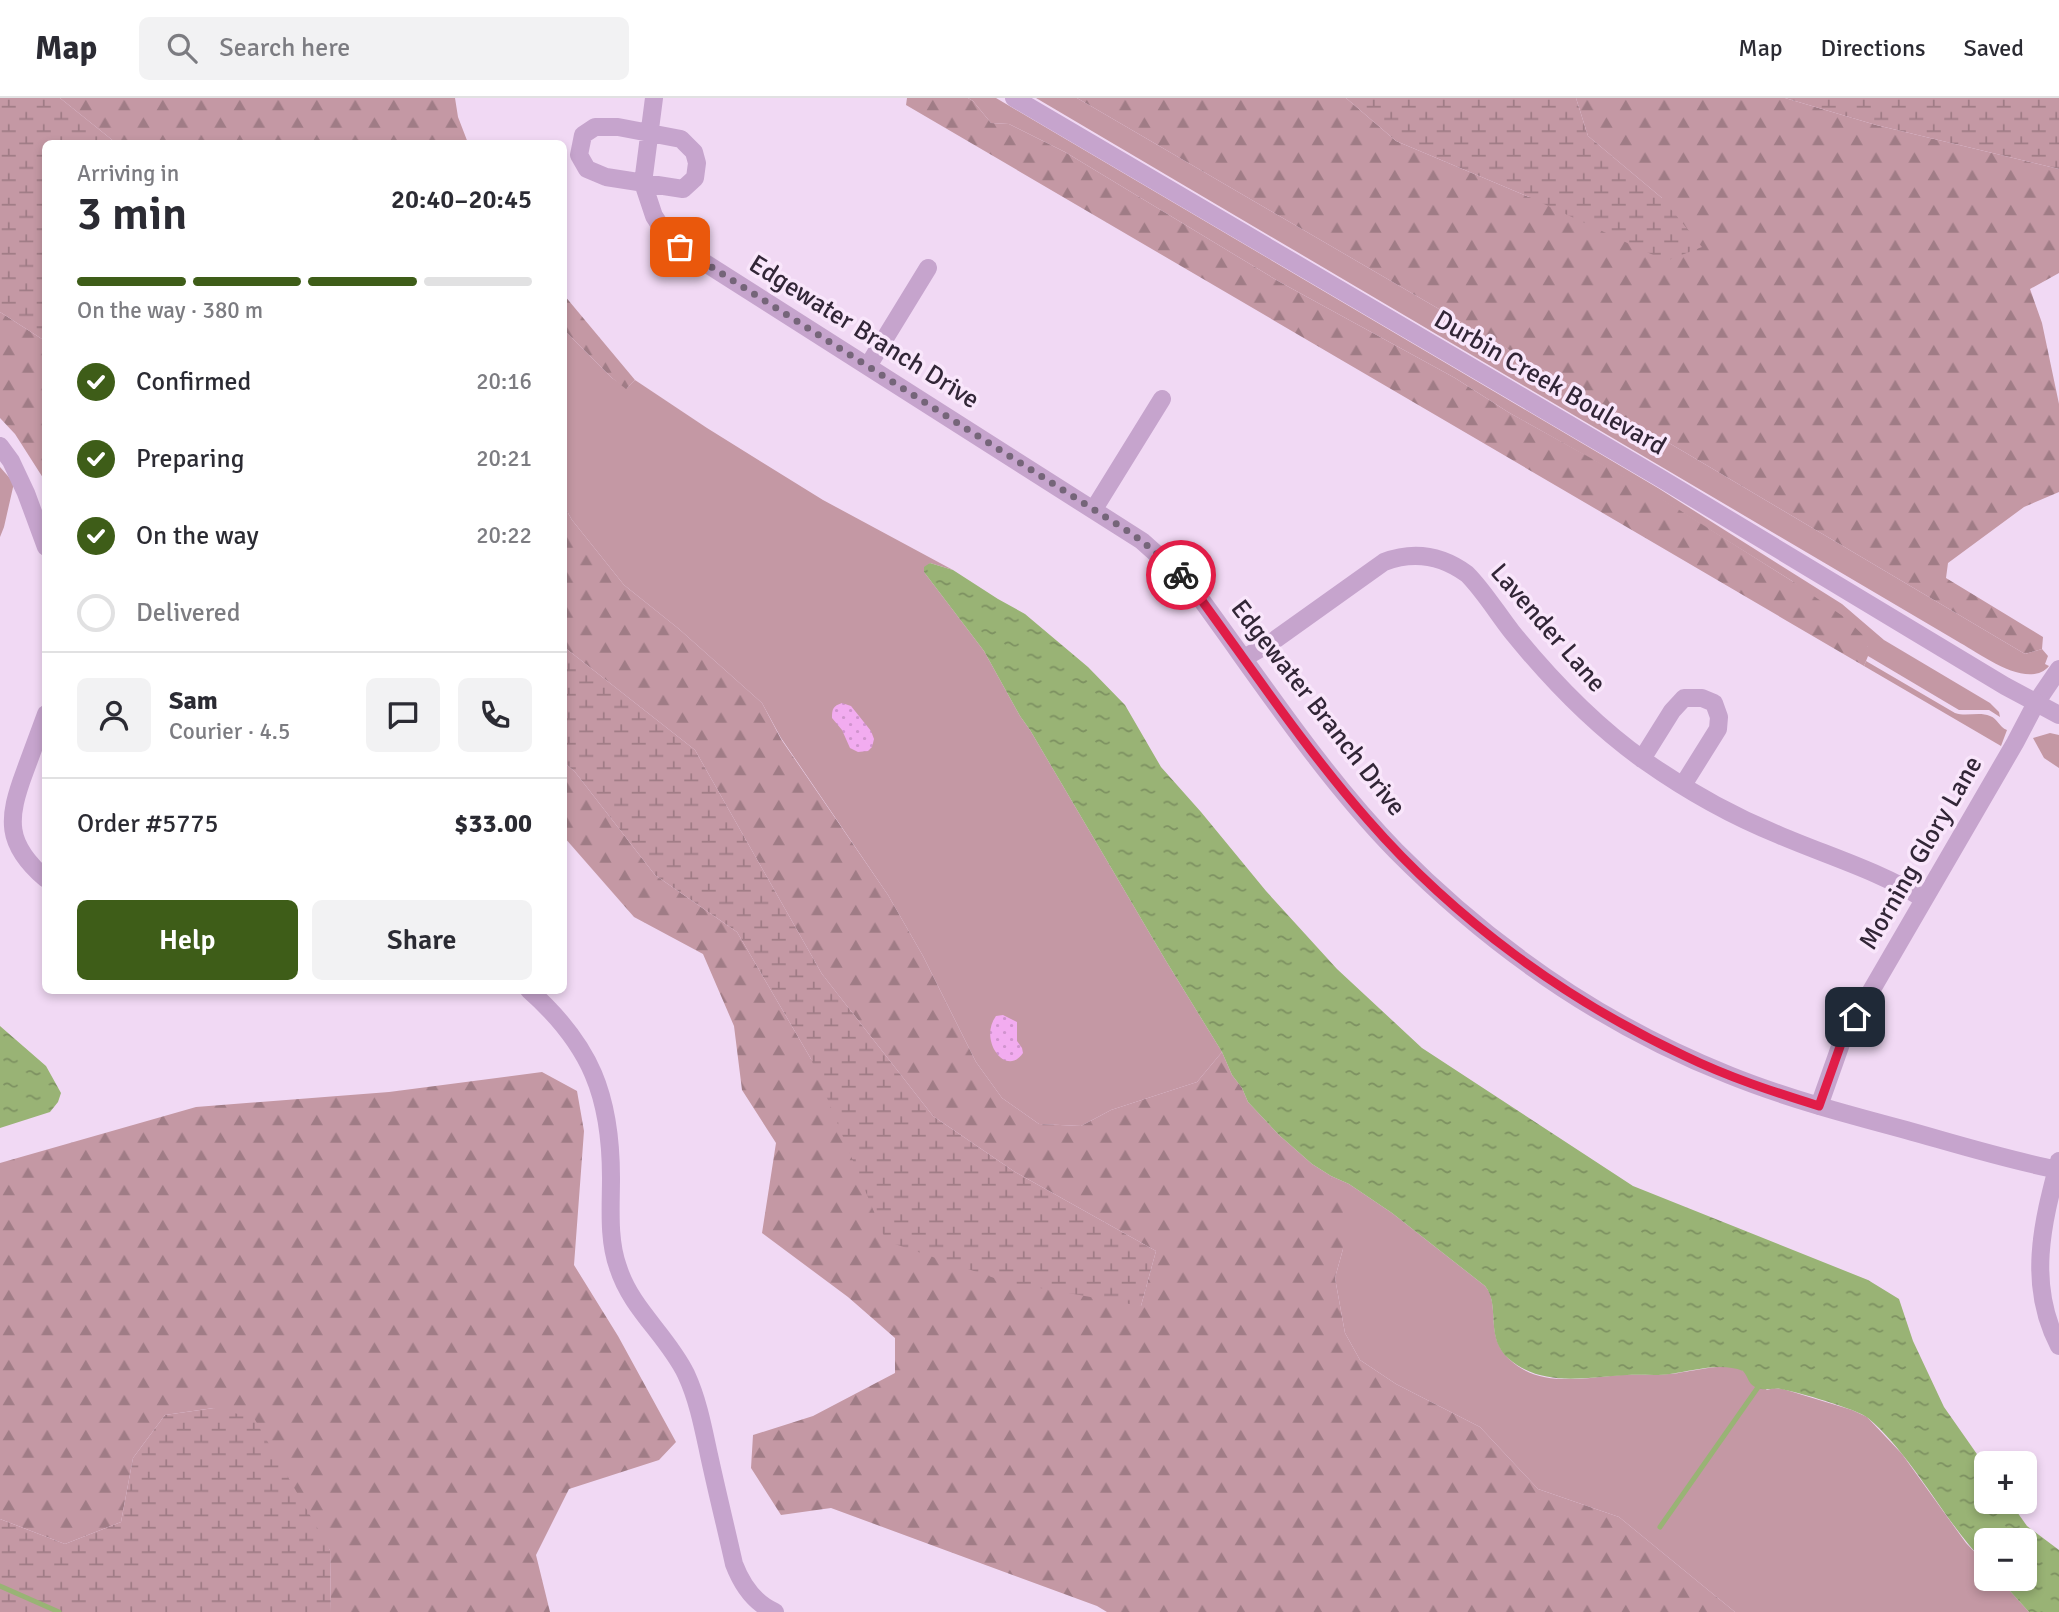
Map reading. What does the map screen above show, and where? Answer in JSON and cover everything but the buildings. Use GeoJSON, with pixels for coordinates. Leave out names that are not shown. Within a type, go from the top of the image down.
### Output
{"type":"FeatureCollection","features":[{"type":"Feature","properties":{"kind":"street","name":"Edgewater Branch Drive"},"geometry":{"type":"LineString","coordinates":[[654,98],[643,183],[654,216],[665,233],[680,247],[1142,541],[1189,583],[1303,739],[1368,820],[1432,886],[1512,953],[1576,997],[1631,1030],[1729,1075],[1819,1106],[2058,1166]]}},
{"type":"Feature","properties":{"kind":"street","name":"Durbin Creek Boulevard"},"geometry":{"type":"LineString","coordinates":[[1014,98],[2059,715]]}},
{"type":"Feature","properties":{"kind":"street"},"geometry":{"type":"LineString","coordinates":[[595,127],[648,131],[681,139],[694,152],[697,163],[695,178],[683,189],[606,177],[587,169],[579,155],[583,135],[595,127]]}},
{"type":"Feature","properties":{"kind":"street"},"geometry":{"type":"LineString","coordinates":[[868,366],[928,268]]}},
{"type":"Feature","properties":{"kind":"street"},"geometry":{"type":"LineString","coordinates":[[1094,509],[1162,399]]}},
{"type":"Feature","properties":{"kind":"street"},"geometry":{"type":"LineString","coordinates":[[0,446],[11,461],[26,493],[42,536]]}},
{"type":"Feature","properties":{"kind":"street","name":"Lavender Lane"},"geometry":{"type":"LineString","coordinates":[[1244,658],[1272,642],[1384,562],[1405,556],[1438,558],[1467,574],[1551,678],[1590,717],[1642,759],[1709,801],[1755,825],[1876,873],[1924,899]]}},
{"type":"Feature","properties":{"kind":"street","name":"Morning Glory Lane"},"geometry":{"type":"LineString","coordinates":[[1819,1106],[1842,1041],[2036,703],[2059,669]]}},
{"type":"Feature","properties":{"kind":"street"},"geometry":{"type":"LineString","coordinates":[[1642,759],[1672,711],[1684,698],[1702,698],[1714,703],[1719,716],[1718,729],[1683,785]]}},
{"type":"Feature","properties":{"kind":"street"},"geometry":{"type":"LineString","coordinates":[[42,725],[15,798],[12,814],[13,831],[18,846],[32,867],[42,876]]}},
{"type":"Feature","properties":{"kind":"street"},"geometry":{"type":"LineString","coordinates":[[533,994],[555,1014],[578,1044],[598,1085],[607,1114],[611,1144],[611,1227],[617,1266],[633,1301],[684,1370],[696,1396],[739,1578],[757,1601],[775,1612]]}},
{"type":"Feature","properties":{"kind":"street"},"geometry":{"type":"LineString","coordinates":[[2058,1166],[2040,1249],[2039,1270],[2045,1312],[2059,1346]]}},
{"type":"Feature","properties":{"kind":"green space"},"geometry":{"type":"Polygon","coordinates":[[[0,98],[60,98],[112,140],[42,140],[42,339],[0,312],[0,98]]]}},
{"type":"Feature","properties":{"kind":"green space"},"geometry":{"type":"Polygon","coordinates":[[[60,98],[455,98],[458,117],[467,140],[112,140],[60,98]]]}},
{"type":"Feature","properties":{"kind":"green space"},"geometry":{"type":"Polygon","coordinates":[[[907,98],[968,98],[991,123],[1009,124],[1065,152],[1278,281],[1455,378],[1508,412],[1643,487],[1844,617],[1863,635],[1868,647],[1864,666],[906,105],[907,98]]]}},
{"type":"Feature","properties":{"kind":"green space"},"geometry":{"type":"Polygon","coordinates":[[[968,98],[996,98],[1658,488],[1842,604],[1884,640],[1990,703],[2000,717],[1989,710],[1959,710],[1868,656],[1868,647],[1792,581],[1643,488],[1508,412],[1455,378],[1278,281],[1065,152],[1009,124],[991,123],[968,98]]]}},
{"type":"Feature","properties":{"kind":"green space"},"geometry":{"type":"Polygon","coordinates":[[[1036,98],[1077,98],[2025,654],[2042,649],[2048,656],[2045,664],[2049,666],[2040,673],[2029,674],[2016,672],[1990,661],[1036,98]]]}},
{"type":"Feature","properties":{"kind":"green space"},"geometry":{"type":"Polygon","coordinates":[[[1077,98],[1346,98],[1396,141],[1529,197],[1662,198],[1588,136],[1576,98],[1785,98],[1876,125],[2059,169],[2059,273],[2030,289],[2042,323],[2059,404],[2059,492],[2024,507],[1948,563],[1946,578],[2043,637],[2042,649],[2025,654],[1077,98]]]}},
{"type":"Feature","properties":{"kind":"green space"},"geometry":{"type":"Polygon","coordinates":[[[1346,98],[1576,98],[1588,136],[1662,198],[1702,247],[1666,261],[1529,197],[1396,141],[1346,98]]]}},
{"type":"Feature","properties":{"kind":"green space"},"geometry":{"type":"Polygon","coordinates":[[[1785,98],[2059,98],[2059,169],[1876,125],[1785,98]]]}},
{"type":"Feature","properties":{"kind":"green space"},"geometry":{"type":"Polygon","coordinates":[[[567,299],[635,380],[626,389],[567,333],[567,299]]]}},
{"type":"Feature","properties":{"kind":"green space"},"geometry":{"type":"Polygon","coordinates":[[[0,312],[42,339],[42,476],[15,434],[0,418],[0,312]]]}},
{"type":"Feature","properties":{"kind":"green space"},"geometry":{"type":"Polygon","coordinates":[[[567,333],[612,378],[627,388],[635,380],[823,500],[953,570],[930,563],[924,572],[984,651],[1020,716],[1222,1052],[1197,1082],[1111,1110],[1081,1126],[1039,1124],[1002,1098],[976,1062],[923,956],[888,895],[781,738],[762,703],[679,629],[624,585],[567,511],[567,333]]]}},
{"type":"Feature","properties":{"kind":"green space"},"geometry":{"type":"Polygon","coordinates":[[[0,467],[14,483],[0,537],[0,467]]]}},
{"type":"Feature","properties":{"kind":"green space"},"geometry":{"type":"Polygon","coordinates":[[[567,511],[624,585],[679,629],[762,703],[781,739],[888,895],[923,956],[976,1062],[1002,1098],[1039,1124],[1081,1126],[1111,1110],[1197,1082],[1222,1052],[1248,1102],[1279,1135],[1312,1164],[1331,1176],[1343,1212],[1343,1249],[1335,1278],[1345,1333],[1360,1360],[1396,1384],[1480,1427],[1538,1489],[1619,1517],[1735,1612],[1107,1612],[831,1508],[781,1515],[751,1468],[753,1435],[813,1416],[895,1373],[895,1338],[848,1297],[762,1233],[776,1143],[742,1090],[734,1026],[703,954],[634,917],[567,840],[567,765],[655,875],[737,932],[811,1059],[1141,1306],[1156,1251],[1015,1172],[933,1116],[822,974],[695,750],[567,649],[567,511]]]}},
{"type":"Feature","properties":{"kind":"green space"},"geometry":{"type":"Polygon","coordinates":[[[567,649],[695,750],[822,974],[933,1116],[1015,1172],[1156,1251],[1141,1306],[1006,1282],[886,1241],[811,1059],[737,932],[655,875],[567,765],[567,649]]]}},
{"type":"Feature","properties":{"kind":"green space"},"geometry":{"type":"Polygon","coordinates":[[[1866,661],[1955,713],[1993,717],[2007,730],[2001,746],[1864,666],[1866,661]]]}},
{"type":"Feature","properties":{"kind":"green space"},"geometry":{"type":"Polygon","coordinates":[[[2050,733],[2059,735],[2059,768],[2044,758],[2033,738],[2050,733]]]}},
{"type":"Feature","properties":{"kind":"green space"},"geometry":{"type":"Polygon","coordinates":[[[542,1072],[577,1091],[584,1131],[574,1265],[618,1336],[676,1442],[659,1460],[569,1489],[536,1555],[550,1612],[331,1612],[330,1550],[214,1408],[165,1415],[133,1458],[121,1522],[65,1544],[0,1519],[0,1163],[196,1107],[389,1092],[542,1072]]]}},
{"type":"Feature","properties":{"kind":"green space"},"geometry":{"type":"Polygon","coordinates":[[[1331,1176],[1349,1184],[1392,1213],[1485,1286],[1490,1293],[1495,1331],[1501,1350],[1521,1368],[1534,1374],[1548,1378],[1577,1379],[1663,1375],[1717,1367],[1735,1368],[1745,1372],[1767,1390],[1783,1389],[1867,1417],[1902,1454],[1974,1551],[1974,1591],[2010,1591],[2029,1612],[1735,1612],[1619,1517],[1538,1489],[1480,1427],[1396,1384],[1360,1360],[1345,1333],[1335,1278],[1343,1249],[1331,1176]]]}},
{"type":"Feature","properties":{"kind":"green space"},"geometry":{"type":"Polygon","coordinates":[[[214,1408],[254,1418],[330,1550],[331,1612],[0,1612],[0,1519],[65,1544],[121,1522],[133,1458],[165,1415],[214,1408]]]}},
{"type":"Feature","properties":{"kind":"sand"},"geometry":{"type":"Polygon","coordinates":[[[842,703],[851,706],[871,731],[874,739],[868,751],[858,752],[850,748],[842,730],[832,718],[834,708],[842,703]]]}},
{"type":"Feature","properties":{"kind":"sand"},"geometry":{"type":"Polygon","coordinates":[[[1003,1015],[1017,1022],[1017,1041],[1023,1053],[1016,1060],[1002,1059],[992,1045],[991,1026],[996,1016],[1003,1015]]]}},
{"type":"Feature","properties":{"kind":"water"},"geometry":{"type":"Polygon","coordinates":[[[930,563],[953,570],[1025,614],[1088,667],[1125,705],[1161,767],[1266,891],[1337,969],[1422,1048],[1633,1186],[1868,1280],[1899,1299],[1913,1341],[1944,1407],[1975,1451],[1974,1514],[2018,1514],[2030,1528],[1974,1528],[1974,1551],[1900,1451],[1868,1418],[1826,1401],[1789,1391],[1755,1387],[1743,1371],[1734,1368],[1716,1367],[1665,1375],[1565,1379],[1536,1374],[1509,1359],[1501,1351],[1497,1341],[1492,1302],[1485,1286],[1392,1213],[1349,1184],[1312,1164],[1279,1135],[1248,1102],[1222,1052],[1020,716],[984,651],[924,572],[924,567],[930,563]]]}},
{"type":"Feature","properties":{"kind":"water"},"geometry":{"type":"Polygon","coordinates":[[[0,1026],[46,1066],[61,1093],[50,1112],[0,1128],[0,1026]]]}},
{"type":"Feature","properties":{"kind":"water"},"geometry":{"type":"Polygon","coordinates":[[[2037,1534],[2059,1550],[2059,1612],[2029,1612],[2010,1591],[2037,1591],[2037,1534]]]}},
{"type":"Feature","properties":{"kind":"waterway"},"geometry":{"type":"LineString","coordinates":[[1660,1527],[1761,1383]]}},
{"type":"Feature","properties":{"kind":"waterway"},"geometry":{"type":"LineString","coordinates":[[0,1586],[59,1612]]}},
{"type":"Feature","properties":{"kind":"way so far"},"geometry":{"type":"LineString","coordinates":[[680,247],[1126,530],[1181,575]]}},
{"type":"Feature","properties":{"kind":"route"},"geometry":{"type":"LineString","coordinates":[[1181,575],[1303,739],[1368,820],[1396,850],[1468,918],[1523,961],[1576,997],[1631,1030],[1687,1057],[1773,1092],[1819,1106],[1842,1041],[1855,1017]]}}]}
